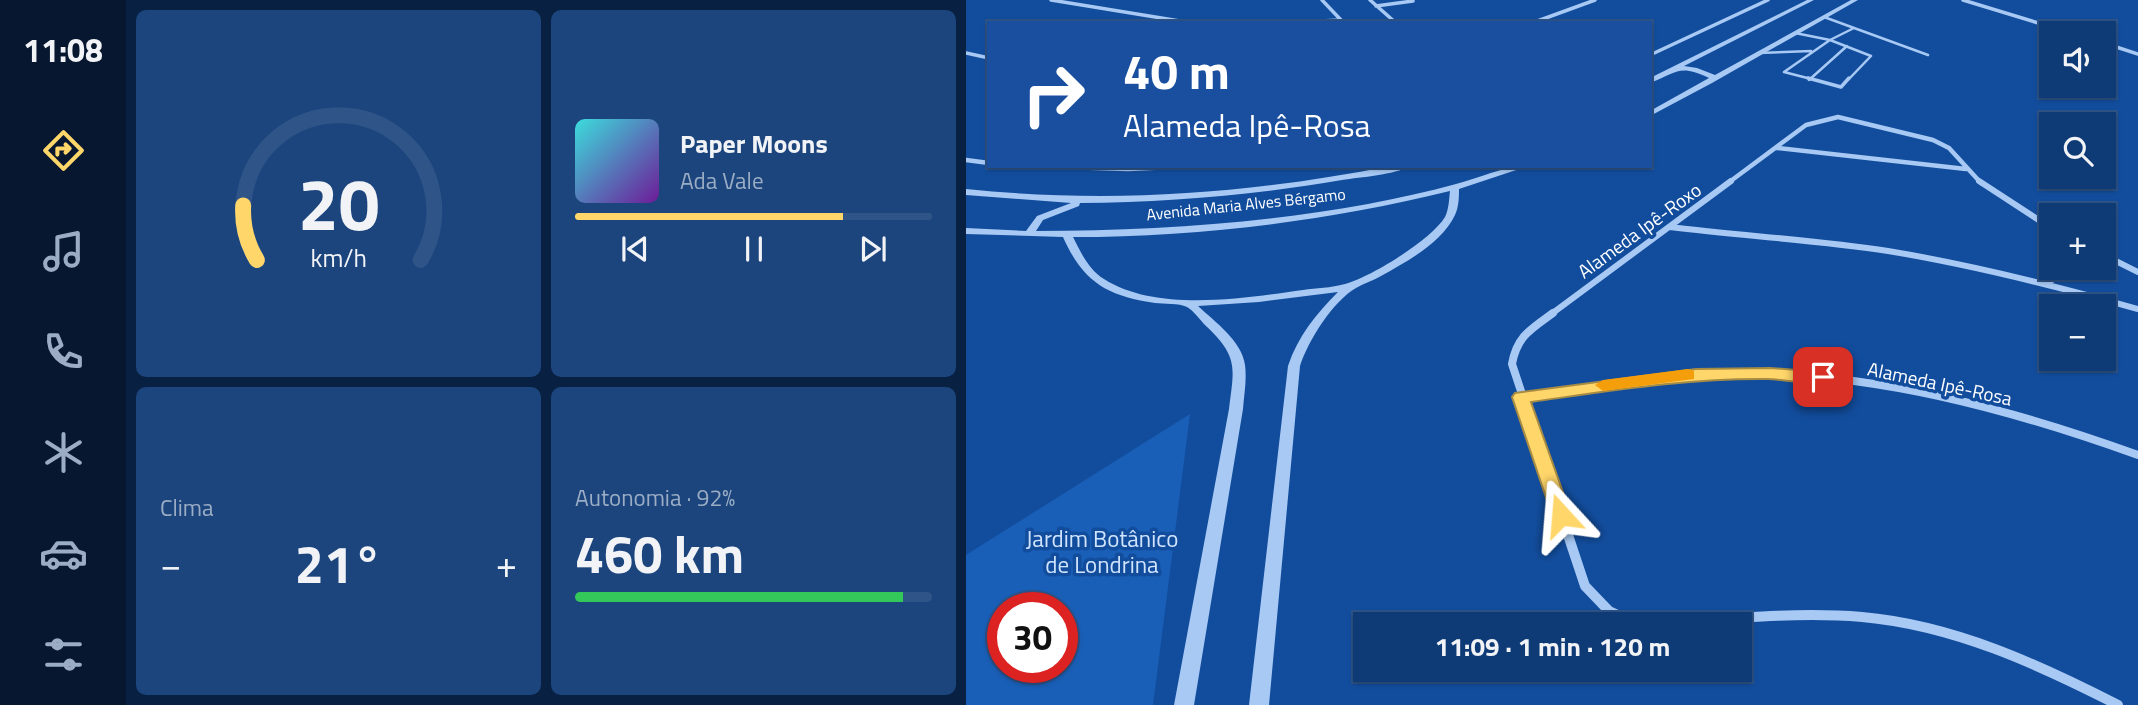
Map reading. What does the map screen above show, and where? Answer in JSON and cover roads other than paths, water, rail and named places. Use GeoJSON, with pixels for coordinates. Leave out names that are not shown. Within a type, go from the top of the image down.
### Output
{"type":"FeatureCollection","features":[{"type":"Feature","properties":{"kind":"street"},"geometry":{"type":"LineString","coordinates":[[1051,0],[1180,21]]}},
{"type":"Feature","properties":{"kind":"street"},"geometry":{"type":"LineString","coordinates":[[1322,0],[1342,21]]}},
{"type":"Feature","properties":{"kind":"street"},"geometry":{"type":"LineString","coordinates":[[1370,0],[1394,21]]}},
{"type":"Feature","properties":{"kind":"street"},"geometry":{"type":"LineString","coordinates":[[1376,6],[1414,0]]}},
{"type":"Feature","properties":{"kind":"street"},"geometry":{"type":"LineString","coordinates":[[1384,12],[1414,0]]}},
{"type":"Feature","properties":{"kind":"street"},"geometry":{"type":"LineString","coordinates":[[1537,21],[1595,0]]}},
{"type":"Feature","properties":{"kind":"street"},"geometry":{"type":"LineString","coordinates":[[1652,54],[1768,0]]}},
{"type":"Feature","properties":{"kind":"street"},"geometry":{"type":"LineString","coordinates":[[1652,80],[1811,0]]}},
{"type":"Feature","properties":{"kind":"street"},"geometry":{"type":"LineString","coordinates":[[1652,113],[1855,0]]}},
{"type":"Feature","properties":{"kind":"street"},"geometry":{"type":"LineString","coordinates":[[1963,0],[2039,23]]}},
{"type":"Feature","properties":{"kind":"street"},"geometry":{"type":"LineString","coordinates":[[1310,20],[1335,14]]}},
{"type":"Feature","properties":{"kind":"street"},"geometry":{"type":"LineString","coordinates":[[1299,21],[1342,21]]}},
{"type":"Feature","properties":{"kind":"street"},"geometry":{"type":"LineString","coordinates":[[2116,47],[2138,54]]}},
{"type":"Feature","properties":{"kind":"street"},"geometry":{"type":"LineString","coordinates":[[966,53],[987,58]]}},
{"type":"Feature","properties":{"kind":"street"},"geometry":{"type":"LineString","coordinates":[[1677,68],[1707,72],[1713,77],[1710,82]]}},
{"type":"Feature","properties":{"kind":"street","name":"Alameda Ipê-Roxo"},"geometry":{"type":"LineString","coordinates":[[1611,612],[1593,599],[1585,586],[1521,397],[1512,364],[1515,346],[1520,339],[1811,123],[1830,118],[1859,121],[1933,140],[1949,148],[1967,169]]}},
{"type":"Feature","properties":{"kind":"street"},"geometry":{"type":"LineString","coordinates":[[1777,148],[1967,169],[1998,196],[2039,221]]}},
{"type":"Feature","properties":{"kind":"street"},"geometry":{"type":"LineString","coordinates":[[966,160],[987,163]]}},
{"type":"Feature","properties":{"kind":"street"},"geometry":{"type":"LineString","coordinates":[[1069,168],[1122,168]]}},
{"type":"Feature","properties":{"kind":"street","name":"Avenida Maria Alves Bérgamo"},"geometry":{"type":"LineString","coordinates":[[966,192],[1104,199],[1260,189],[1393,168]]}},
{"type":"Feature","properties":{"kind":"street","name":"Avenida Maria Alves Bérgamo"},"geometry":{"type":"LineString","coordinates":[[966,231],[1067,234],[1239,224],[1335,212],[1455,190],[1518,168]]}},
{"type":"Feature","properties":{"kind":"street"},"geometry":{"type":"LineString","coordinates":[[1259,705],[1294,366],[1307,335],[1326,310],[1351,286],[1428,241],[1450,216],[1455,190]]}},
{"type":"Feature","properties":{"kind":"street"},"geometry":{"type":"LineString","coordinates":[[1029,234],[1040,218],[1052,211],[1104,199]]}},
{"type":"Feature","properties":{"kind":"street"},"geometry":{"type":"LineString","coordinates":[[1670,227],[1850,245],[2047,283],[2138,309]]}},
{"type":"Feature","properties":{"kind":"street"},"geometry":{"type":"LineString","coordinates":[[1067,234],[1082,266],[1104,284],[1141,296],[1188,302],[1266,298],[1351,286]]}},
{"type":"Feature","properties":{"kind":"street"},"geometry":{"type":"LineString","coordinates":[[2116,261],[2138,272]]}},
{"type":"Feature","properties":{"kind":"street"},"geometry":{"type":"LineString","coordinates":[[2047,283],[2052,280]]}},
{"type":"Feature","properties":{"kind":"street"},"geometry":{"type":"LineString","coordinates":[[1184,705],[1236,409],[1239,376],[1238,359],[1228,343],[1188,302]]}},
{"type":"Feature","properties":{"kind":"street","name":"Alameda Ipê-Rosa"},"geometry":{"type":"LineString","coordinates":[[1521,397],[1696,374],[1770,373],[1840,379],[1911,389],[1987,407],[2138,455]]}},
{"type":"Feature","properties":{"kind":"street"},"geometry":{"type":"LineString","coordinates":[[1752,619],[1828,615],[1929,628],[2005,651],[2118,705]]}},
{"type":"Feature","properties":{"kind":"lane"},"geometry":{"type":"LineString","coordinates":[[1824,17],[1928,55]]}},
{"type":"Feature","properties":{"kind":"lane"},"geometry":{"type":"LineString","coordinates":[[1796,33],[1832,42],[1847,46],[1871,57],[1844,86],[1809,80],[1784,72],[1832,42],[1839,34],[1854,28]]}},
{"type":"Feature","properties":{"kind":"lane"},"geometry":{"type":"LineString","coordinates":[[1809,80],[1847,46]]}},
{"type":"Feature","properties":{"kind":"lane"},"geometry":{"type":"LineString","coordinates":[[1758,53],[1815,51]]}},
{"type":"Feature","properties":{"kind":"park label","name":"Jardim Botânico de Londrina"},"geometry":{"type":"Point","coordinates":[1102,551]}}]}
